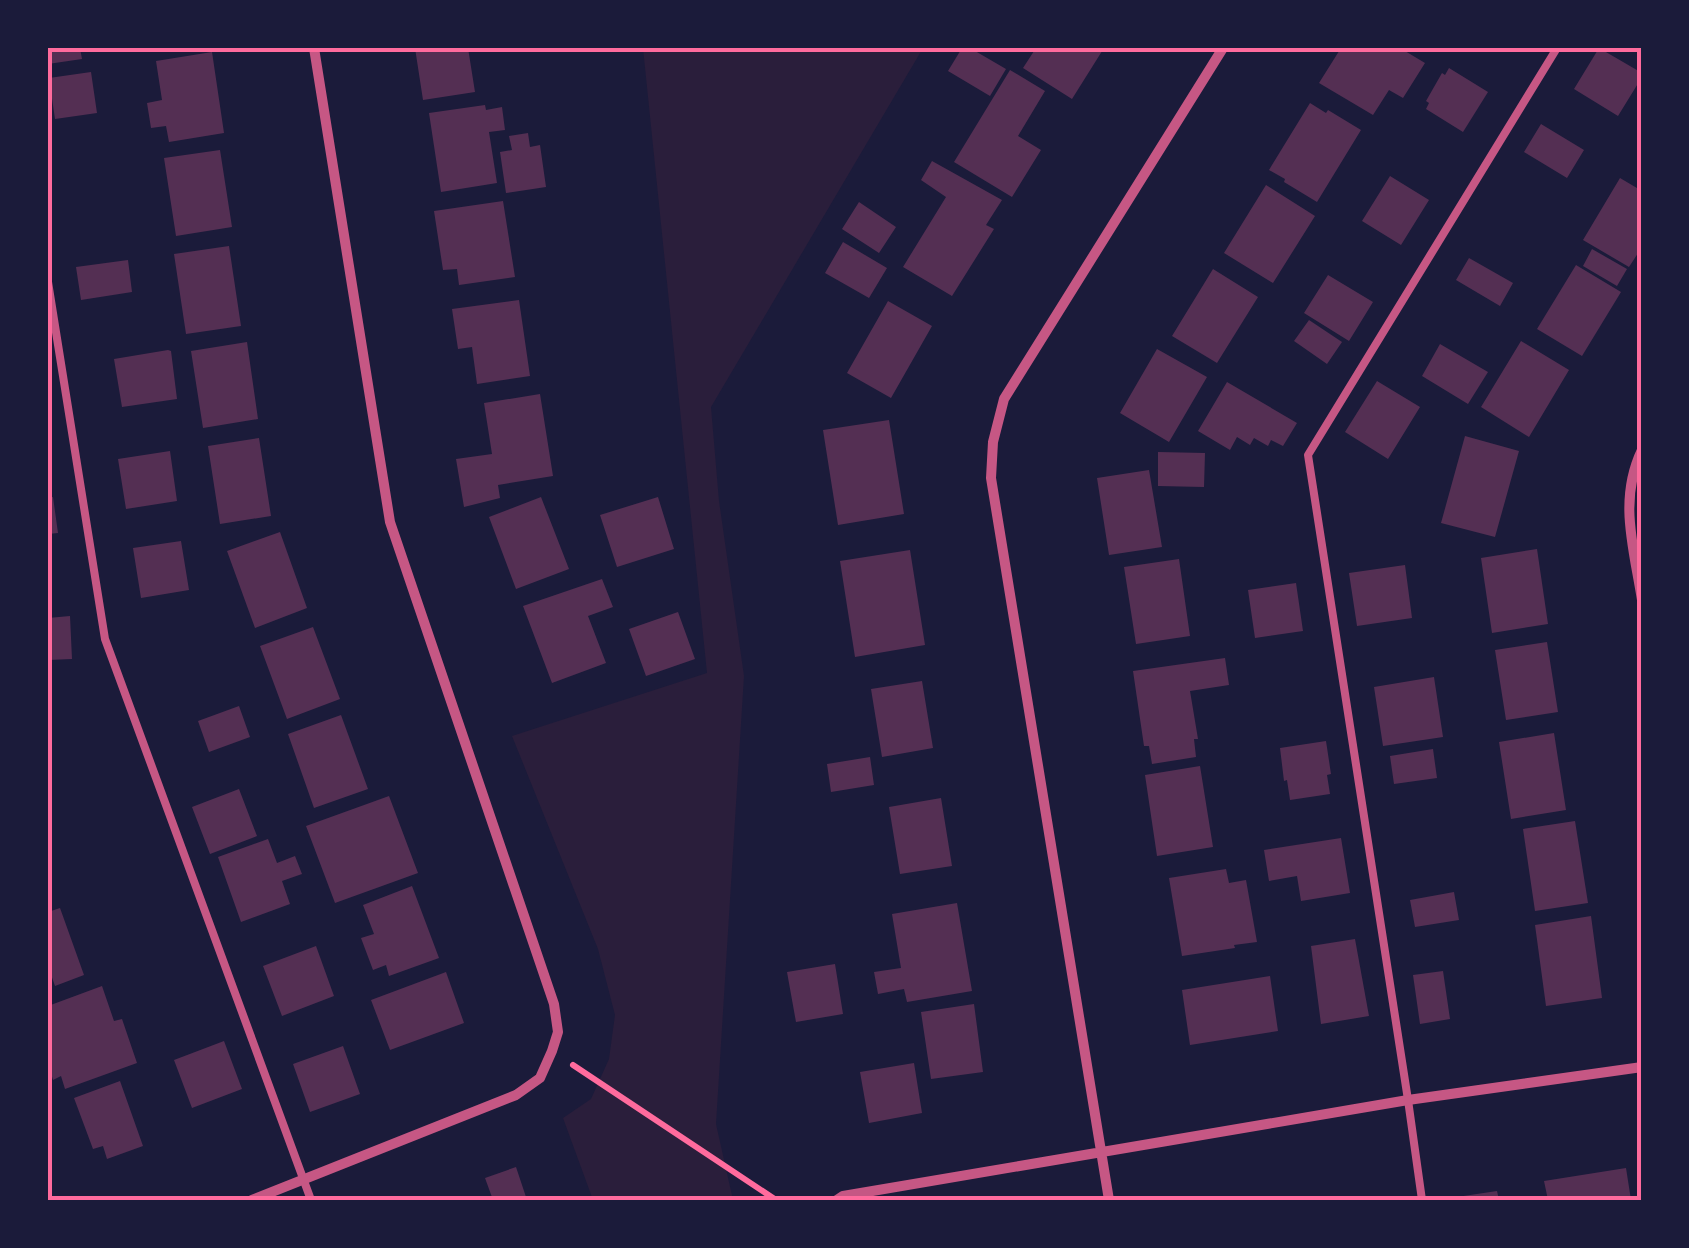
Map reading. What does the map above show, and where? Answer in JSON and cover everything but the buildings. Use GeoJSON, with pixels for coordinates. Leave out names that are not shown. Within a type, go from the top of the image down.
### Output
{"type":"FeatureCollection","features":[{"type":"Feature","properties":{"kind":"street"},"geometry":{"type":"LineString","coordinates":[[252,1200],[516,1095],[540,1078],[558,1032],[554,1004],[390,522],[314,48]]}},
{"type":"Feature","properties":{"kind":"street"},"geometry":{"type":"LineString","coordinates":[[1109,1200],[992,478],[992,442],[1004,399],[1223,48]]}},
{"type":"Feature","properties":{"kind":"street"},"geometry":{"type":"LineString","coordinates":[[1642,450],[1633,469],[1628,498],[1642,600]]}},
{"type":"Feature","properties":{"kind":"street"},"geometry":{"type":"LineString","coordinates":[[837,1200],[1408,1100],[1642,1068]]}},
{"type":"Feature","properties":{"kind":"lane"},"geometry":{"type":"LineString","coordinates":[[1422,1200],[1308,455],[1557,48]]}},
{"type":"Feature","properties":{"kind":"lane"},"geometry":{"type":"LineString","coordinates":[[48,282],[105,639],[311,1200]]}},
{"type":"Feature","properties":{"kind":"path"},"geometry":{"type":"LineString","coordinates":[[552,1052],[776,1200]]}},
{"type":"Feature","properties":{"kind":"shaded area"},"geometry":{"type":"Polygon","coordinates":[[[643,48],[923,48],[711,407],[719,501],[744,676],[716,1124],[733,1200],[593,1200],[563,1118],[591,1099],[609,1059],[615,1015],[598,949],[512,736],[707,673],[643,48]]]}}]}
